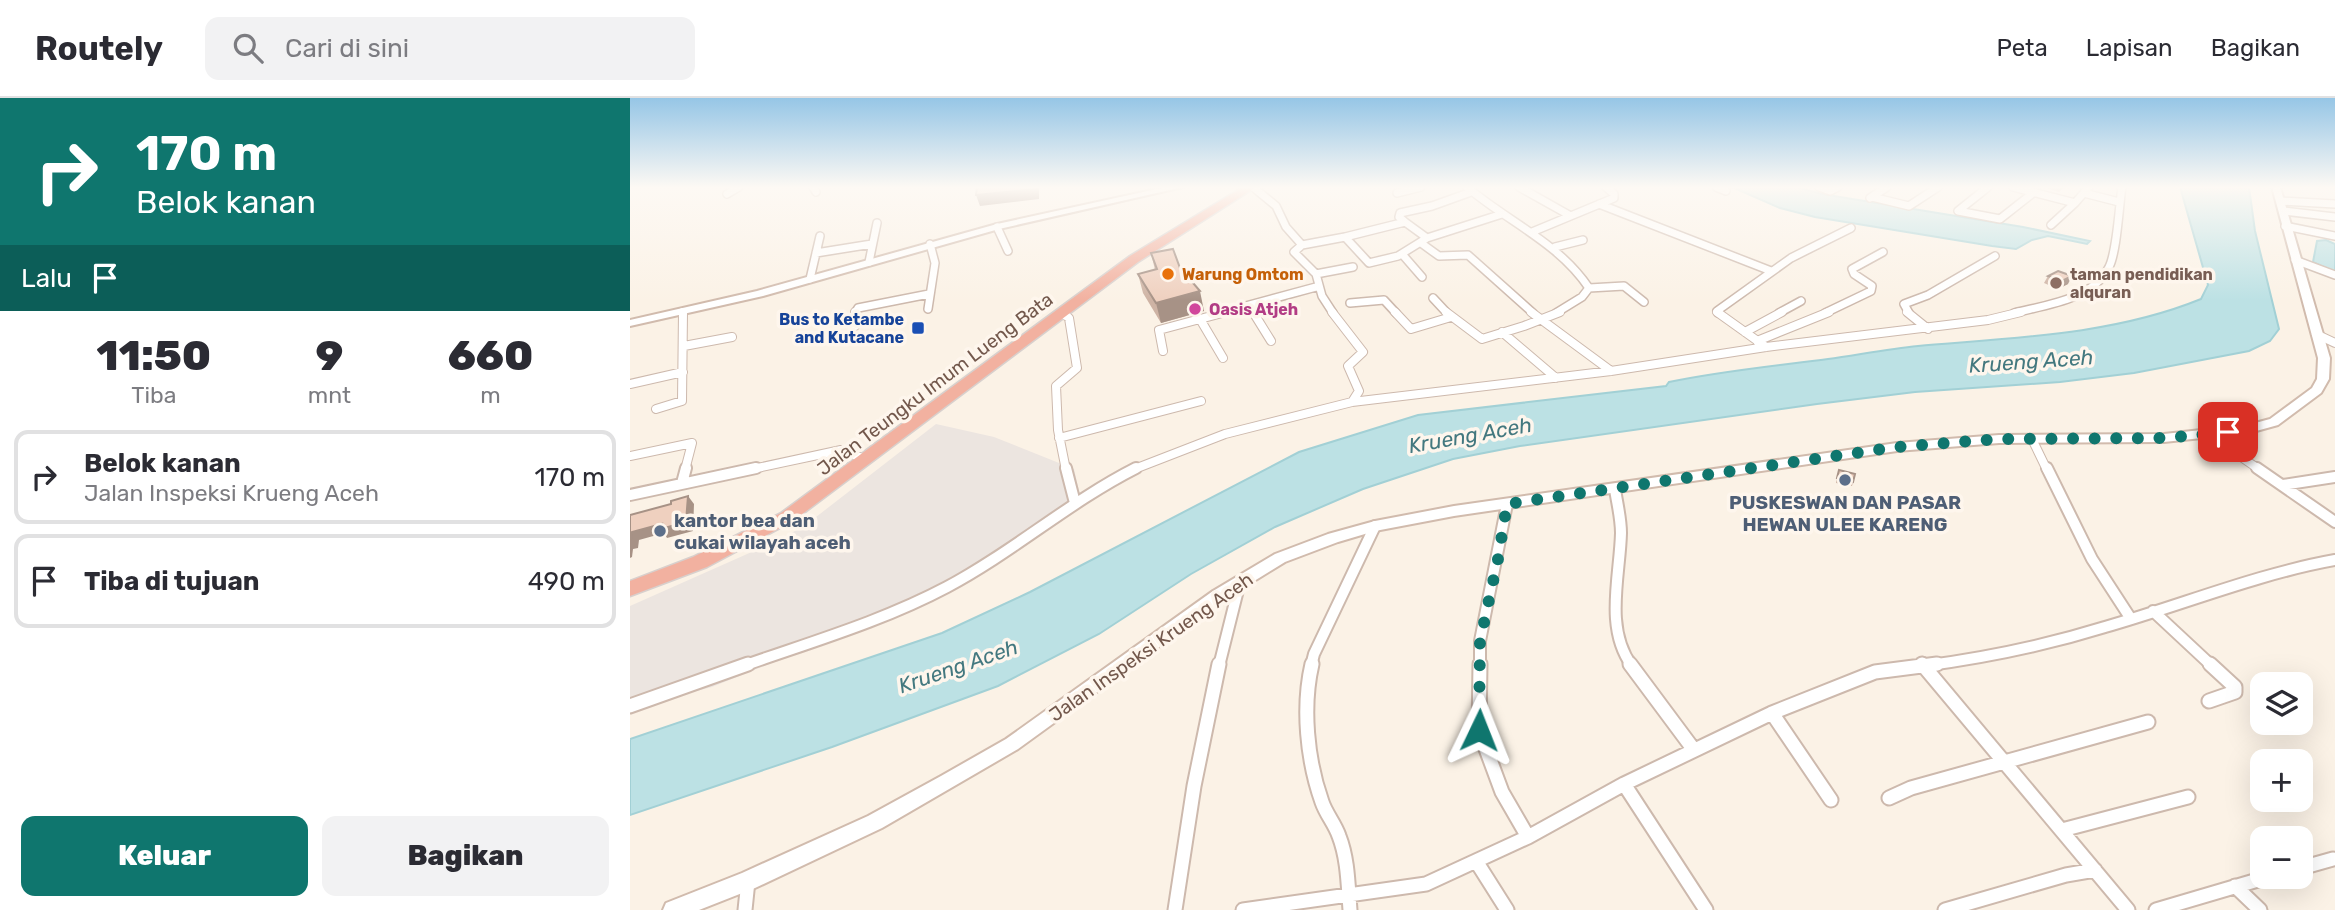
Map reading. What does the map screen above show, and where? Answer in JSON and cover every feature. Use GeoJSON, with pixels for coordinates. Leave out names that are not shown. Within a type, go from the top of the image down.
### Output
{"type":"FeatureCollection","features":[{"type":"Feature","properties":{"kind":"highway","name":"Jalan Teungku Imum Lueng Bata"},"geometry":{"type":"LineString","coordinates":[[630,589],[701,562],[763,531],[799,508],[860,456],[1181,225]]}},
{"type":"Feature","properties":{"kind":"highway","name":"Jalan Teungku Imum Lueng Bata"},"geometry":{"type":"LineString","coordinates":[[630,577],[694,554],[741,533],[791,502],[1062,313],[1150,246],[1186,225]]}},
{"type":"Feature","properties":{"kind":"street"},"geometry":{"type":"LineString","coordinates":[[869,262],[877,225]]}},
{"type":"Feature","properties":{"kind":"street"},"geometry":{"type":"LineString","coordinates":[[630,323],[810,279],[1007,225]]}},
{"type":"Feature","properties":{"kind":"street"},"geometry":{"type":"LineString","coordinates":[[1285,225],[1302,245]]}},
{"type":"Feature","properties":{"kind":"street"},"geometry":{"type":"LineString","coordinates":[[1352,402],[1359,391],[1348,366],[1363,352],[1316,287],[1316,274],[1294,252],[1302,245],[1391,225]]}},
{"type":"Feature","properties":{"kind":"street"},"geometry":{"type":"LineString","coordinates":[[1408,225],[1439,256],[1468,255],[1539,319],[1611,371]]}},
{"type":"Feature","properties":{"kind":"street"},"geometry":{"type":"LineString","coordinates":[[1316,274],[1402,254],[1424,240],[1469,225]]}},
{"type":"Feature","properties":{"kind":"street"},"geometry":{"type":"LineString","coordinates":[[1520,225],[1555,247],[1574,265],[1589,288]]}},
{"type":"Feature","properties":{"kind":"street"},"geometry":{"type":"LineString","coordinates":[[1532,232],[1547,225]]}},
{"type":"Feature","properties":{"kind":"street"},"geometry":{"type":"LineString","coordinates":[[1653,225],[1771,271]]}},
{"type":"Feature","properties":{"kind":"street"},"geometry":{"type":"LineString","coordinates":[[630,706],[874,619],[944,589],[976,571],[1075,503],[1140,466],[1199,442],[1352,402],[1611,371],[1766,347],[1928,329],[2006,317],[2069,299],[2099,281],[2110,267],[2116,225]]}},
{"type":"Feature","properties":{"kind":"street","name":"Jalan Inspeksi Krueng Aceh"},"geometry":{"type":"LineString","coordinates":[[673,910],[748,881],[874,822],[1012,744],[1240,582],[1280,558],[1375,526],[1897,447],[1969,441],[2164,438],[2249,429],[2274,422],[2317,390],[2323,379],[2324,358],[2286,225]]}},
{"type":"Feature","properties":{"kind":"street"},"geometry":{"type":"LineString","coordinates":[[2313,225],[2333,236]]}},
{"type":"Feature","properties":{"kind":"street"},"geometry":{"type":"LineString","coordinates":[[997,227],[1008,251]]}},
{"type":"Feature","properties":{"kind":"street"},"geometry":{"type":"LineString","coordinates":[[1766,347],[1720,316],[1717,311],[1771,271],[1851,228]]}},
{"type":"Feature","properties":{"kind":"street"},"geometry":{"type":"LineString","coordinates":[[1344,235],[1369,263]]}},
{"type":"Feature","properties":{"kind":"street"},"geometry":{"type":"LineString","coordinates":[[810,279],[820,236]]}},
{"type":"Feature","properties":{"kind":"street"},"geometry":{"type":"LineString","coordinates":[[1555,247],[1583,240]]}},
{"type":"Feature","properties":{"kind":"street"},"geometry":{"type":"LineString","coordinates":[[816,253],[872,244]]}},
{"type":"Feature","properties":{"kind":"street"},"geometry":{"type":"LineString","coordinates":[[928,309],[935,263],[930,244]]}},
{"type":"Feature","properties":{"kind":"street"},"geometry":{"type":"LineString","coordinates":[[1757,341],[1809,321],[1871,291],[1872,286],[1854,274],[1852,269],[1882,253]]}},
{"type":"Feature","properties":{"kind":"street"},"geometry":{"type":"LineString","coordinates":[[1402,254],[1422,277]]}},
{"type":"Feature","properties":{"kind":"street"},"geometry":{"type":"LineString","coordinates":[[1928,329],[1907,312],[1904,304],[1927,295],[1996,256]]}},
{"type":"Feature","properties":{"kind":"street"},"geometry":{"type":"LineString","coordinates":[[2295,260],[2335,275]]}},
{"type":"Feature","properties":{"kind":"street"},"geometry":{"type":"LineString","coordinates":[[1353,267],[1356,276]]}},
{"type":"Feature","properties":{"kind":"street"},"geometry":{"type":"LineString","coordinates":[[1433,298],[1451,317],[1479,339],[1566,309],[1580,300],[1589,288],[1624,286],[1644,302]]}},
{"type":"Feature","properties":{"kind":"street"},"geometry":{"type":"LineString","coordinates":[[1163,351],[1159,330],[1316,287]]}},
{"type":"Feature","properties":{"kind":"street"},"geometry":{"type":"LineString","coordinates":[[855,326],[855,310],[858,308],[929,294]]}},
{"type":"Feature","properties":{"kind":"street"},"geometry":{"type":"LineString","coordinates":[[1350,303],[1369,299],[1384,300],[1411,329],[1451,317]]}},
{"type":"Feature","properties":{"kind":"street"},"geometry":{"type":"LineString","coordinates":[[1745,332],[1801,301]]}},
{"type":"Feature","properties":{"kind":"street"},"geometry":{"type":"LineString","coordinates":[[1250,306],[1271,341]]}},
{"type":"Feature","properties":{"kind":"street"},"geometry":{"type":"LineString","coordinates":[[656,409],[682,401],[684,311]]}},
{"type":"Feature","properties":{"kind":"street"},"geometry":{"type":"LineString","coordinates":[[1062,313],[1069,318],[1077,368],[1056,386],[1055,404],[1059,438],[1075,503]]}},
{"type":"Feature","properties":{"kind":"street"},"geometry":{"type":"LineString","coordinates":[[1200,318],[1223,358]]}},
{"type":"Feature","properties":{"kind":"street"},"geometry":{"type":"LineString","coordinates":[[1502,332],[1556,378]]}},
{"type":"Feature","properties":{"kind":"street"},"geometry":{"type":"LineString","coordinates":[[2316,334],[2335,343]]}},
{"type":"Feature","properties":{"kind":"street"},"geometry":{"type":"LineString","coordinates":[[684,346],[732,337]]}},
{"type":"Feature","properties":{"kind":"street"},"geometry":{"type":"LineString","coordinates":[[630,384],[683,372]]}},
{"type":"Feature","properties":{"kind":"street"},"geometry":{"type":"LineString","coordinates":[[1059,438],[1201,401]]}},
{"type":"Feature","properties":{"kind":"street"},"geometry":{"type":"LineString","coordinates":[[2208,434],[2335,522]]}},
{"type":"Feature","properties":{"kind":"street"},"geometry":{"type":"LineString","coordinates":[[2032,439],[2092,559],[2131,619]]}},
{"type":"Feature","properties":{"kind":"street"},"geometry":{"type":"LineString","coordinates":[[630,456],[692,443],[682,483]]}},
{"type":"Feature","properties":{"kind":"street"},"geometry":{"type":"LineString","coordinates":[[630,495],[841,450],[860,456]]}},
{"type":"Feature","properties":{"kind":"street"},"geometry":{"type":"LineString","coordinates":[[2283,485],[2335,477]]}},
{"type":"Feature","properties":{"kind":"street"},"geometry":{"type":"LineString","coordinates":[[1615,489],[1621,529],[1615,628],[1617,642],[1694,750]]}},
{"type":"Feature","properties":{"kind":"street"},"geometry":{"type":"LineString","coordinates":[[1507,504],[1480,641],[1479,730],[1502,792],[1528,837]]}},
{"type":"Feature","properties":{"kind":"street"},"geometry":{"type":"LineString","coordinates":[[1350,903],[1339,835],[1323,805],[1311,767],[1307,684],[1314,654],[1375,526]]}},
{"type":"Feature","properties":{"kind":"street"},"geometry":{"type":"LineString","coordinates":[[1243,910],[1350,903],[1426,884],[1528,837],[1624,784],[1772,713],[1875,672],[1968,660],[2102,628],[2296,567],[2335,560]]}},
{"type":"Feature","properties":{"kind":"street"},"geometry":{"type":"LineString","coordinates":[[1175,910],[1186,819],[1217,671],[1240,582]]}},
{"type":"Feature","properties":{"kind":"street"},"geometry":{"type":"LineString","coordinates":[[2153,611],[2235,687],[2235,692],[2209,701]]}},
{"type":"Feature","properties":{"kind":"street"},"geometry":{"type":"LineString","coordinates":[[1923,664],[2127,910]]}},
{"type":"Feature","properties":{"kind":"street"},"geometry":{"type":"LineString","coordinates":[[1772,713],[1831,800]]}},
{"type":"Feature","properties":{"kind":"street"},"geometry":{"type":"LineString","coordinates":[[1889,798],[1911,788],[2148,722]]}},
{"type":"Feature","properties":{"kind":"street"},"geometry":{"type":"LineString","coordinates":[[1624,784],[1706,910]]}},
{"type":"Feature","properties":{"kind":"street"},"geometry":{"type":"LineString","coordinates":[[2062,830],[2188,797]]}},
{"type":"Feature","properties":{"kind":"street"},"geometry":{"type":"LineString","coordinates":[[2313,865],[2333,859]]}},
{"type":"Feature","properties":{"kind":"street"},"geometry":{"type":"LineString","coordinates":[[1476,861],[1507,910]]}},
{"type":"Feature","properties":{"kind":"street"},"geometry":{"type":"LineString","coordinates":[[1945,910],[2066,875],[2095,870]]}},
{"type":"Feature","properties":{"kind":"street"},"geometry":{"type":"LineString","coordinates":[[745,910],[748,881]]}},
{"type":"Feature","properties":{"kind":"street"},"geometry":{"type":"LineString","coordinates":[[2156,910],[2250,882]]}},
{"type":"Feature","properties":{"kind":"street"},"geometry":{"type":"LineString","coordinates":[[2235,886],[2260,910]]}},
{"type":"Feature","properties":{"kind":"shaded area"},"geometry":{"type":"Polygon","coordinates":[[[936,424],[994,437],[1074,469],[1082,504],[1026,544],[947,592],[712,687],[630,708],[630,606],[781,539],[807,524],[936,424]]]}},
{"type":"Feature","properties":{"kind":"water"},"geometry":{"type":"Polygon","coordinates":[[[1863,225],[2010,225],[2090,241],[2087,244],[2048,236],[2032,240],[2016,249],[1863,225]]]}},
{"type":"Feature","properties":{"kind":"water","name":"Krueng Aceh"},"geometry":{"type":"Polygon","coordinates":[[[2191,225],[2254,225],[2279,329],[2270,341],[2249,351],[2134,373],[2060,382],[1915,392],[1817,404],[1520,446],[1453,459],[1363,489],[1275,527],[1191,574],[1099,634],[998,686],[832,747],[630,815],[630,739],[942,633],[1030,592],[1299,452],[1418,415],[1666,386],[1669,382],[1708,375],[1907,347],[2098,328],[2167,311],[2201,299],[2208,285],[2191,225]]]}},
{"type":"Feature","properties":{"kind":"water"},"geometry":{"type":"Polygon","coordinates":[[[2326,240],[2335,244],[2335,272],[2313,262],[2317,241],[2326,240]]]}},
{"type":"Feature","properties":{"kind":"building"},"geometry":{"type":"Polygon","coordinates":[[[1173,249],[1180,268],[1200,291],[1156,303],[1138,274],[1157,269],[1151,253],[1173,249]]]}},
{"type":"Feature","properties":{"kind":"building"},"geometry":{"type":"Polygon","coordinates":[[[2058,271],[2072,276],[2062,281],[2048,276],[2058,271]]]}},
{"type":"Feature","properties":{"kind":"building"},"geometry":{"type":"Polygon","coordinates":[[[1839,470],[1855,474],[1853,482],[1837,478],[1839,470]]]}},
{"type":"Feature","properties":{"kind":"building"},"geometry":{"type":"Polygon","coordinates":[[[688,496],[686,522],[661,529],[662,524],[632,532],[630,540],[630,515],[671,504],[671,501],[688,496]]]}},
{"type":"Feature","properties":{"kind":"place","name":"Warung Omtom"},"geometry":{"type":"Point","coordinates":[1168,274]}},
{"type":"Feature","properties":{"kind":"place","name":"taman pendidikan alquran"},"geometry":{"type":"Point","coordinates":[2056,283]}},
{"type":"Feature","properties":{"kind":"place","name":"Oasis Atjeh"},"geometry":{"type":"Point","coordinates":[1195,309]}},
{"type":"Feature","properties":{"kind":"place","name":"Bus to Ketambe and Kutacane"},"geometry":{"type":"Point","coordinates":[918,328]}},
{"type":"Feature","properties":{"kind":"place","name":"PUSKESWAN DAN PASAR HEWAN ULEE KARENG"},"geometry":{"type":"Point","coordinates":[1845,480]}},
{"type":"Feature","properties":{"kind":"place","name":"kantor bea dan cukai wilayah aceh"},"geometry":{"type":"Point","coordinates":[660,531]}},
{"type":"Feature","properties":{"kind":"route"},"geometry":{"type":"LineString","coordinates":[[1479,730],[1480,641],[1492,592],[1507,504],[1897,447],[1998,439],[2164,438],[2228,432]]}}]}
